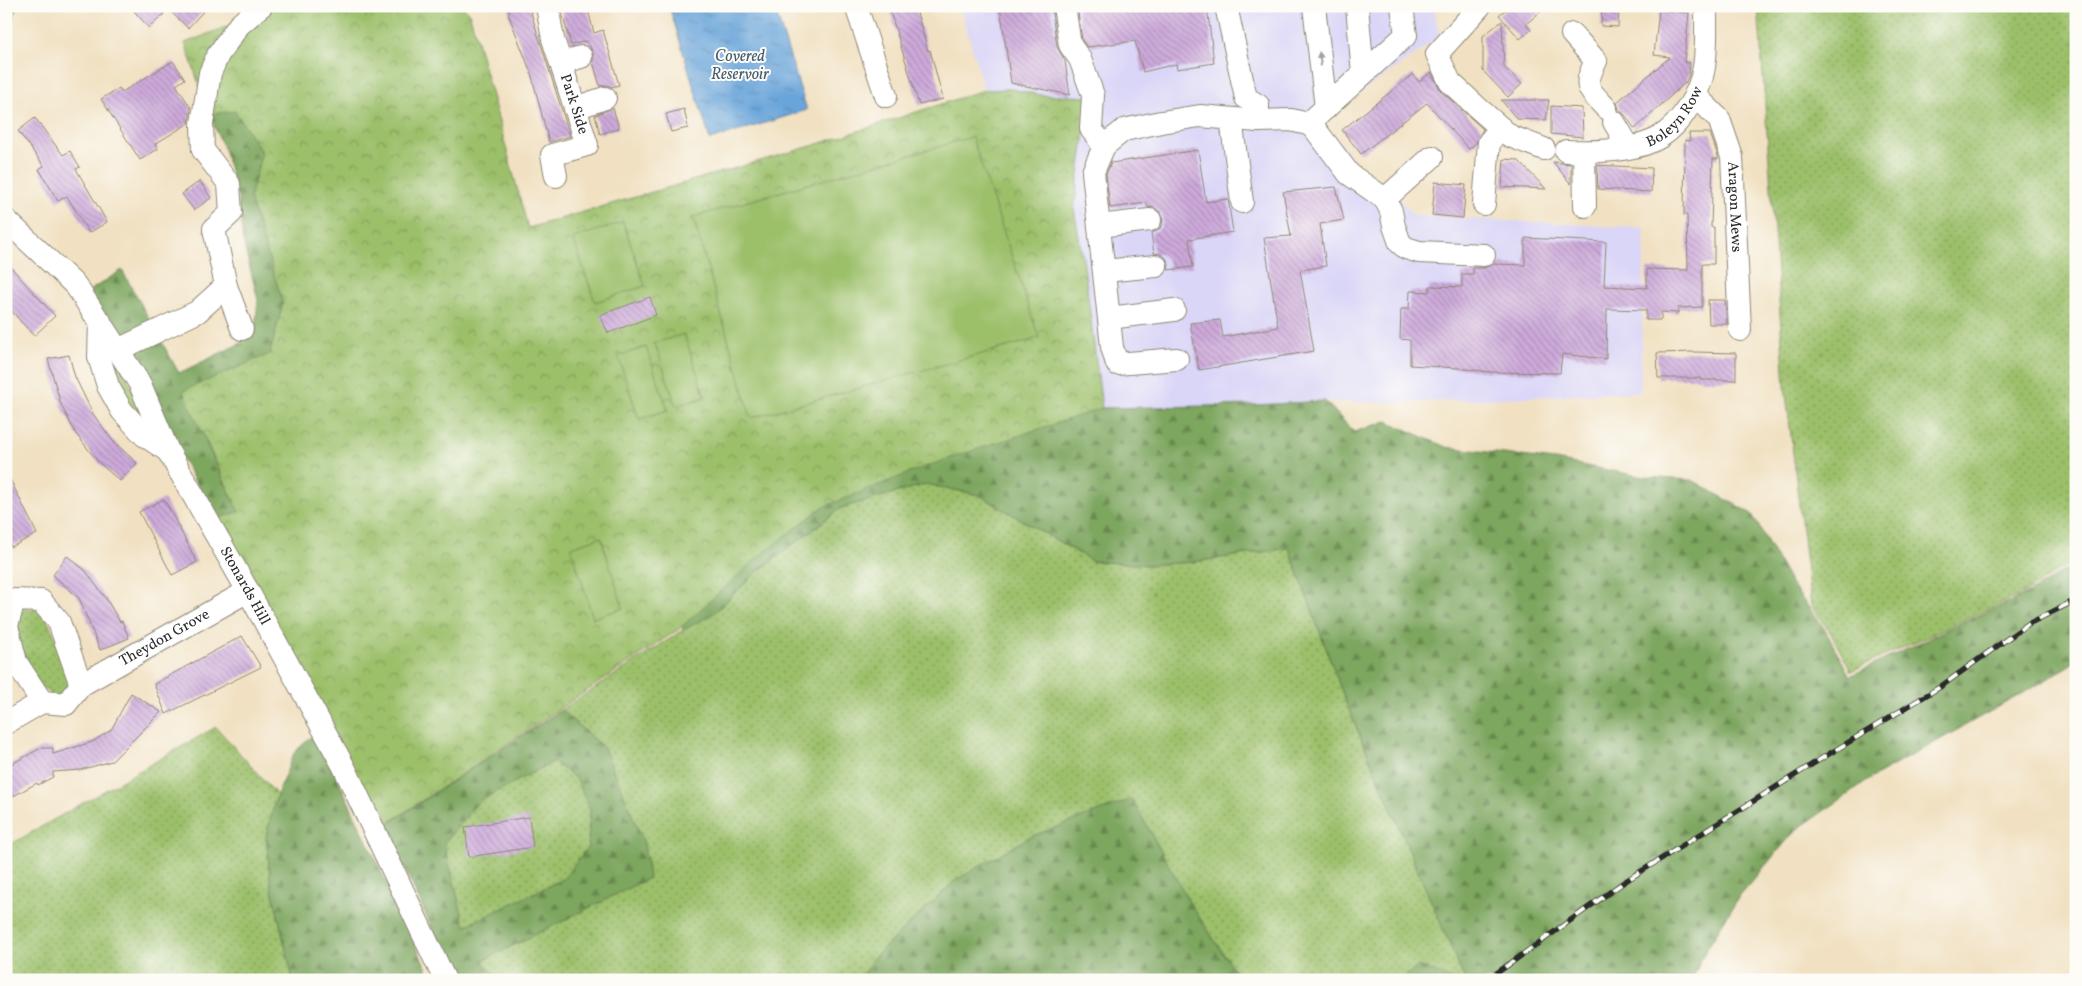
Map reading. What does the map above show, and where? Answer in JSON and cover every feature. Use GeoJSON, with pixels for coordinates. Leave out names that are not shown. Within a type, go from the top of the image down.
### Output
{"type":"FeatureCollection","features":[{"type":"Feature","properties":{"kind":"street"},"geometry":{"type":"LineString","coordinates":[[242,329],[226,286],[214,229],[231,213],[229,184],[203,150],[202,124],[210,73],[218,55],[240,25],[260,6]]}},
{"type":"Feature","properties":{"kind":"street","name":"Park Side"},"geometry":{"type":"LineString","coordinates":[[548,6],[553,39],[571,60],[575,108],[587,145],[552,155],[556,176]]}},
{"type":"Feature","properties":{"kind":"street"},"geometry":{"type":"LineString","coordinates":[[856,6],[886,96]]}},
{"type":"Feature","properties":{"kind":"street"},"geometry":{"type":"LineString","coordinates":[[1064,6],[1070,45],[1080,59],[1093,94],[1090,129],[1104,146]]}},
{"type":"Feature","properties":{"kind":"street"},"geometry":{"type":"LineString","coordinates":[[1226,6],[1246,98],[1258,105],[1258,121]]}},
{"type":"Feature","properties":{"kind":"street"},"geometry":{"type":"LineString","coordinates":[[1314,6],[1326,108]]}},
{"type":"Feature","properties":{"kind":"street"},"geometry":{"type":"LineString","coordinates":[[1357,6],[1363,74]]}},
{"type":"Feature","properties":{"kind":"street"},"geometry":{"type":"LineString","coordinates":[[1308,124],[1406,35],[1402,6]]}},
{"type":"Feature","properties":{"kind":"street"},"geometry":{"type":"LineString","coordinates":[[1480,6],[1437,54],[1450,82],[1510,136],[1544,149]]}},
{"type":"Feature","properties":{"kind":"street","name":"Boleyn Row"},"geometry":{"type":"LineString","coordinates":[[1585,206],[1575,151],[1629,147],[1660,137],[1685,114],[1695,95],[1704,69],[1706,6]]}},
{"type":"Feature","properties":{"kind":"street"},"geometry":{"type":"LineString","coordinates":[[1572,34],[1596,61],[1587,79],[1590,91],[1610,115],[1629,147]]}},
{"type":"Feature","properties":{"kind":"street","name":"Aragon Mews"},"geometry":{"type":"LineString","coordinates":[[1695,95],[1719,119],[1732,157],[1740,330]]}},
{"type":"Feature","properties":{"kind":"street"},"geometry":{"type":"LineString","coordinates":[[575,108],[605,98]]}},
{"type":"Feature","properties":{"kind":"street"},"geometry":{"type":"LineString","coordinates":[[1177,359],[1117,364],[1112,347],[1093,172],[1104,146],[1124,130],[1200,116],[1258,121],[1291,120],[1308,124],[1315,129],[1349,174],[1386,199],[1392,211],[1394,240],[1413,251],[1452,250],[1484,255]]}},
{"type":"Feature","properties":{"kind":"street"},"geometry":{"type":"LineString","coordinates":[[1232,119],[1242,202]]}},
{"type":"Feature","properties":{"kind":"street"},"geometry":{"type":"LineString","coordinates":[[1484,204],[1489,142],[1501,128]]}},
{"type":"Feature","properties":{"kind":"street"},"geometry":{"type":"LineString","coordinates":[[1386,199],[1432,157]]}},
{"type":"Feature","properties":{"kind":"street","name":"Stonards Hill"},"geometry":{"type":"LineString","coordinates":[[6,220],[76,286],[140,384],[168,451],[248,591],[344,767],[445,980]]}},
{"type":"Feature","properties":{"kind":"street"},"geometry":{"type":"LineString","coordinates":[[1099,226],[1150,220]]}},
{"type":"Feature","properties":{"kind":"street"},"geometry":{"type":"LineString","coordinates":[[1104,271],[1156,266]]}},
{"type":"Feature","properties":{"kind":"street"},"geometry":{"type":"LineString","coordinates":[[118,350],[198,312],[226,286]]}},
{"type":"Feature","properties":{"kind":"street"},"geometry":{"type":"LineString","coordinates":[[1109,318],[1174,310]]}},
{"type":"Feature","properties":{"kind":"street"},"geometry":{"type":"LineString","coordinates":[[100,321],[99,358],[108,386],[122,412],[144,435],[168,451]]}},
{"type":"Feature","properties":{"kind":"street","name":"Theydon Grove"},"geometry":{"type":"LineString","coordinates":[[42,702],[66,704],[81,685],[248,591]]}},
{"type":"Feature","properties":{"kind":"street"},"geometry":{"type":"LineString","coordinates":[[6,723],[42,702],[16,662],[7,626],[10,594],[41,601],[60,622],[81,685]]}},
{"type":"Feature","properties":{"kind":"shaded area"},"geometry":{"type":"Polygon","coordinates":[[[960,6],[1433,6],[1440,37],[1321,120],[1364,172],[1390,189],[1415,216],[1645,228],[1640,392],[1396,403],[1325,401],[1256,405],[1102,408],[1074,209],[1090,98],[1042,95],[1010,89],[984,90],[960,6]]]}},
{"type":"Feature","properties":{"kind":"green space"},"geometry":{"type":"Polygon","coordinates":[[[6,6],[17,6],[6,41],[6,6]]]}},
{"type":"Feature","properties":{"kind":"green space"},"geometry":{"type":"Polygon","coordinates":[[[279,6],[463,6],[470,15],[528,228],[815,145],[984,90],[1010,89],[1042,95],[1090,97],[1074,209],[1084,265],[1102,408],[927,466],[823,507],[758,557],[679,629],[378,830],[216,519],[239,512],[183,391],[270,354],[283,303],[250,198],[262,152],[235,111],[209,114],[185,43],[279,6]]]}},
{"type":"Feature","properties":{"kind":"green space"},"geometry":{"type":"Polygon","coordinates":[[[1758,6],[2076,6],[2076,559],[2026,592],[1851,671],[1830,632],[1811,606],[1785,386],[1758,6]]]}},
{"type":"Feature","properties":{"kind":"green space"},"geometry":{"type":"Polygon","coordinates":[[[235,111],[262,152],[250,198],[283,303],[270,354],[206,443],[239,512],[216,519],[89,291],[122,270],[179,373],[239,344],[255,329],[258,300],[243,240],[238,198],[224,149],[209,114],[235,111]]]}},
{"type":"Feature","properties":{"kind":"green space"},"geometry":{"type":"Polygon","coordinates":[[[972,137],[1039,338],[751,418],[693,217],[972,137]]]}},
{"type":"Feature","properties":{"kind":"green space"},"geometry":{"type":"Polygon","coordinates":[[[623,222],[645,286],[595,302],[573,238],[623,222]]]}},
{"type":"Feature","properties":{"kind":"green space"},"geometry":{"type":"Polygon","coordinates":[[[104,333],[155,433],[116,392],[104,333]]]}},
{"type":"Feature","properties":{"kind":"green space"},"geometry":{"type":"Polygon","coordinates":[[[684,334],[705,397],[676,406],[655,343],[684,334]]]}},
{"type":"Feature","properties":{"kind":"green space"},"geometry":{"type":"Polygon","coordinates":[[[646,347],[668,410],[639,419],[618,356],[646,347]]]}},
{"type":"Feature","properties":{"kind":"green space"},"geometry":{"type":"Polygon","coordinates":[[[1325,401],[1354,432],[1387,421],[1446,447],[1555,460],[1645,477],[1692,480],[1752,514],[1791,584],[1824,628],[1850,676],[2031,592],[2076,563],[2076,661],[2041,683],[1875,776],[1796,830],[1740,895],[1702,957],[1692,980],[1465,980],[1348,708],[1289,548],[1193,562],[1148,565],[1092,561],[979,495],[926,484],[841,508],[757,572],[713,614],[683,630],[677,612],[839,481],[1102,408],[1256,405],[1325,401]]]}},
{"type":"Feature","properties":{"kind":"green space"},"geometry":{"type":"Polygon","coordinates":[[[926,484],[979,495],[1092,561],[1148,565],[1193,562],[1289,548],[1348,708],[1465,980],[1454,980],[1419,966],[1400,980],[1241,980],[1191,905],[872,959],[862,980],[456,980],[385,826],[683,630],[718,609],[757,572],[841,508],[926,484]]]}},
{"type":"Feature","properties":{"kind":"green space"},"geometry":{"type":"Polygon","coordinates":[[[601,537],[623,608],[593,618],[571,547],[601,537]]]}},
{"type":"Feature","properties":{"kind":"green space"},"geometry":{"type":"Polygon","coordinates":[[[16,606],[43,611],[76,682],[57,699],[31,679],[13,620],[16,606]]]}},
{"type":"Feature","properties":{"kind":"green space"},"geometry":{"type":"Polygon","coordinates":[[[561,710],[604,748],[644,843],[649,878],[482,961],[501,980],[456,980],[385,826],[561,710]],[[553,762],[479,801],[444,843],[465,926],[563,879],[588,847],[590,809],[576,778],[553,762]]]}},
{"type":"Feature","properties":{"kind":"green space"},"geometry":{"type":"Polygon","coordinates":[[[216,727],[277,795],[266,836],[271,885],[293,980],[6,980],[6,847],[216,727]]]}},
{"type":"Feature","properties":{"kind":"green space"},"geometry":{"type":"Polygon","coordinates":[[[316,732],[432,980],[293,980],[271,885],[266,836],[277,795],[294,753],[316,732]]]}},
{"type":"Feature","properties":{"kind":"green space"},"geometry":{"type":"Polygon","coordinates":[[[1132,799],[1191,905],[1241,980],[862,980],[872,959],[956,880],[1030,837],[1132,799]]]}},
{"type":"Feature","properties":{"kind":"green space"},"geometry":{"type":"Polygon","coordinates":[[[1419,966],[1452,979],[1454,980],[1400,980],[1419,966]]]}},
{"type":"Feature","properties":{"kind":"water","name":"Covered Reservoir"},"geometry":{"type":"Polygon","coordinates":[[[669,6],[774,6],[807,110],[710,140],[669,6]]]}},
{"type":"Feature","properties":{"kind":"building"},"geometry":{"type":"Polygon","coordinates":[[[130,6],[157,6],[164,14],[149,28],[130,6]]]}},
{"type":"Feature","properties":{"kind":"building"},"geometry":{"type":"Polygon","coordinates":[[[165,6],[208,6],[188,28],[165,6]]]}},
{"type":"Feature","properties":{"kind":"building"},"geometry":{"type":"Polygon","coordinates":[[[509,6],[530,6],[570,136],[549,142],[531,73],[509,16],[509,6]]]}},
{"type":"Feature","properties":{"kind":"building"},"geometry":{"type":"Polygon","coordinates":[[[560,6],[587,6],[594,33],[603,30],[619,85],[612,87],[607,85],[600,86],[593,62],[593,53],[587,41],[571,45],[560,6]]]}},
{"type":"Feature","properties":{"kind":"building"},"geometry":{"type":"Polygon","coordinates":[[[906,6],[915,6],[928,51],[930,50],[943,99],[919,105],[890,11],[906,6]]]}},
{"type":"Feature","properties":{"kind":"building"},"geometry":{"type":"Polygon","coordinates":[[[1000,6],[1051,6],[1057,47],[1065,61],[1070,95],[1011,83],[1000,6]]]}},
{"type":"Feature","properties":{"kind":"building"},"geometry":{"type":"Polygon","coordinates":[[[1077,6],[1207,6],[1214,63],[1177,69],[1176,64],[1143,72],[1135,41],[1087,47],[1082,40],[1077,6]]]}},
{"type":"Feature","properties":{"kind":"building"},"geometry":{"type":"Polygon","coordinates":[[[1510,6],[1547,6],[1526,24],[1531,30],[1520,39],[1499,15],[1510,6]]]}},
{"type":"Feature","properties":{"kind":"building"},"geometry":{"type":"Polygon","coordinates":[[[1602,8],[1619,9],[1618,27],[1601,26],[1602,8]]]}},
{"type":"Feature","properties":{"kind":"building"},"geometry":{"type":"Polygon","coordinates":[[[1659,10],[1689,13],[1684,62],[1690,63],[1689,75],[1686,82],[1635,129],[1619,110],[1617,102],[1670,57],[1654,55],[1659,10]]]}},
{"type":"Feature","properties":{"kind":"building"},"geometry":{"type":"Polygon","coordinates":[[[1502,21],[1504,67],[1522,84],[1508,97],[1483,71],[1483,36],[1502,21]]]}},
{"type":"Feature","properties":{"kind":"building"},"geometry":{"type":"Polygon","coordinates":[[[173,61],[185,79],[176,85],[191,108],[189,123],[155,144],[158,149],[140,160],[101,99],[119,88],[122,92],[173,61]]]}},
{"type":"Feature","properties":{"kind":"building"},"geometry":{"type":"Polygon","coordinates":[[[1431,72],[1441,91],[1483,129],[1476,143],[1469,149],[1427,103],[1361,154],[1342,130],[1413,74],[1419,82],[1431,72]]]}},
{"type":"Feature","properties":{"kind":"building"},"geometry":{"type":"Polygon","coordinates":[[[1501,100],[1549,100],[1546,120],[1517,119],[1501,100]]]}},
{"type":"Feature","properties":{"kind":"building"},"geometry":{"type":"Polygon","coordinates":[[[1551,106],[1582,108],[1583,137],[1551,134],[1551,106]]]}},
{"type":"Feature","properties":{"kind":"building"},"geometry":{"type":"Polygon","coordinates":[[[613,108],[619,128],[600,134],[595,115],[613,108]]]}},
{"type":"Feature","properties":{"kind":"building"},"geometry":{"type":"Polygon","coordinates":[[[684,109],[688,128],[671,132],[666,114],[684,109]]]}},
{"type":"Feature","properties":{"kind":"building"},"geometry":{"type":"Polygon","coordinates":[[[35,118],[63,155],[70,151],[80,167],[76,169],[107,222],[89,233],[67,196],[58,201],[39,169],[44,166],[18,131],[35,118]]]}},
{"type":"Feature","properties":{"kind":"building"},"geometry":{"type":"Polygon","coordinates":[[[1689,133],[1710,133],[1718,156],[1718,159],[1713,159],[1711,227],[1714,227],[1714,264],[1702,264],[1702,307],[1678,308],[1678,313],[1661,312],[1661,320],[1646,320],[1646,310],[1607,309],[1606,359],[1562,354],[1560,373],[1490,372],[1410,365],[1410,340],[1400,339],[1401,309],[1409,309],[1410,291],[1429,292],[1430,286],[1462,287],[1462,274],[1473,274],[1473,268],[1484,268],[1493,264],[1525,265],[1525,238],[1606,242],[1604,286],[1647,288],[1647,269],[1688,270],[1687,215],[1684,215],[1685,140],[1690,141],[1689,133]]]}},
{"type":"Feature","properties":{"kind":"building"},"geometry":{"type":"Polygon","coordinates":[[[1198,150],[1206,202],[1228,199],[1233,232],[1189,239],[1193,267],[1168,270],[1169,264],[1166,258],[1161,254],[1154,253],[1151,233],[1157,231],[1162,226],[1163,219],[1161,213],[1155,208],[1147,207],[1147,203],[1110,208],[1106,174],[1111,163],[1198,150]]]}},
{"type":"Feature","properties":{"kind":"building"},"geometry":{"type":"Polygon","coordinates":[[[1504,159],[1518,160],[1546,189],[1502,187],[1504,159]]]}},
{"type":"Feature","properties":{"kind":"building"},"geometry":{"type":"Polygon","coordinates":[[[1553,162],[1571,164],[1571,184],[1553,162]]]}},
{"type":"Feature","properties":{"kind":"building"},"geometry":{"type":"Polygon","coordinates":[[[1597,165],[1652,168],[1651,192],[1598,189],[1597,165]]]}},
{"type":"Feature","properties":{"kind":"building"},"geometry":{"type":"Polygon","coordinates":[[[200,181],[211,198],[194,210],[182,194],[200,181]]]}},
{"type":"Feature","properties":{"kind":"building"},"geometry":{"type":"Polygon","coordinates":[[[1435,182],[1466,185],[1463,218],[1432,215],[1435,182]]]}},
{"type":"Feature","properties":{"kind":"building"},"geometry":{"type":"Polygon","coordinates":[[[1336,187],[1344,220],[1320,224],[1326,266],[1300,270],[1314,351],[1199,370],[1190,323],[1220,320],[1223,337],[1278,327],[1264,238],[1291,236],[1283,192],[1336,187]]]}},
{"type":"Feature","properties":{"kind":"building"},"geometry":{"type":"Polygon","coordinates":[[[6,262],[55,316],[34,336],[6,305],[6,262]]]}},
{"type":"Feature","properties":{"kind":"building"},"geometry":{"type":"Polygon","coordinates":[[[650,297],[656,315],[608,333],[600,315],[650,297]]]}},
{"type":"Feature","properties":{"kind":"building"},"geometry":{"type":"Polygon","coordinates":[[[1708,300],[1725,300],[1727,324],[1709,324],[1708,300]]]}},
{"type":"Feature","properties":{"kind":"building"},"geometry":{"type":"Polygon","coordinates":[[[1657,353],[1736,353],[1736,380],[1658,378],[1657,353]]]}},
{"type":"Feature","properties":{"kind":"building"},"geometry":{"type":"Polygon","coordinates":[[[69,355],[75,377],[93,414],[113,441],[137,463],[120,481],[99,463],[76,434],[61,405],[48,359],[69,355]]]}},
{"type":"Feature","properties":{"kind":"building"},"geometry":{"type":"Polygon","coordinates":[[[6,471],[37,534],[11,547],[6,536],[6,471]]]}},
{"type":"Feature","properties":{"kind":"building"},"geometry":{"type":"Polygon","coordinates":[[[164,499],[197,562],[172,575],[139,512],[164,499]]]}},
{"type":"Feature","properties":{"kind":"building"},"geometry":{"type":"Polygon","coordinates":[[[67,556],[85,570],[120,622],[122,621],[129,638],[100,650],[79,598],[53,575],[67,556]]]}},
{"type":"Feature","properties":{"kind":"building"},"geometry":{"type":"Polygon","coordinates":[[[242,636],[261,667],[166,714],[154,684],[242,636]]]}},
{"type":"Feature","properties":{"kind":"building"},"geometry":{"type":"Polygon","coordinates":[[[131,693],[161,712],[112,761],[80,770],[53,772],[53,777],[38,785],[37,783],[6,800],[6,767],[41,748],[53,748],[53,754],[92,742],[111,730],[131,693]]]}},
{"type":"Feature","properties":{"kind":"building"},"geometry":{"type":"Polygon","coordinates":[[[529,817],[533,847],[469,857],[465,827],[529,817]]]}},
{"type":"Feature","properties":{"kind":"railway"},"geometry":{"type":"LineString","coordinates":[[1487,980],[1624,882],[1940,687],[2028,624],[2076,600]]}}]}
